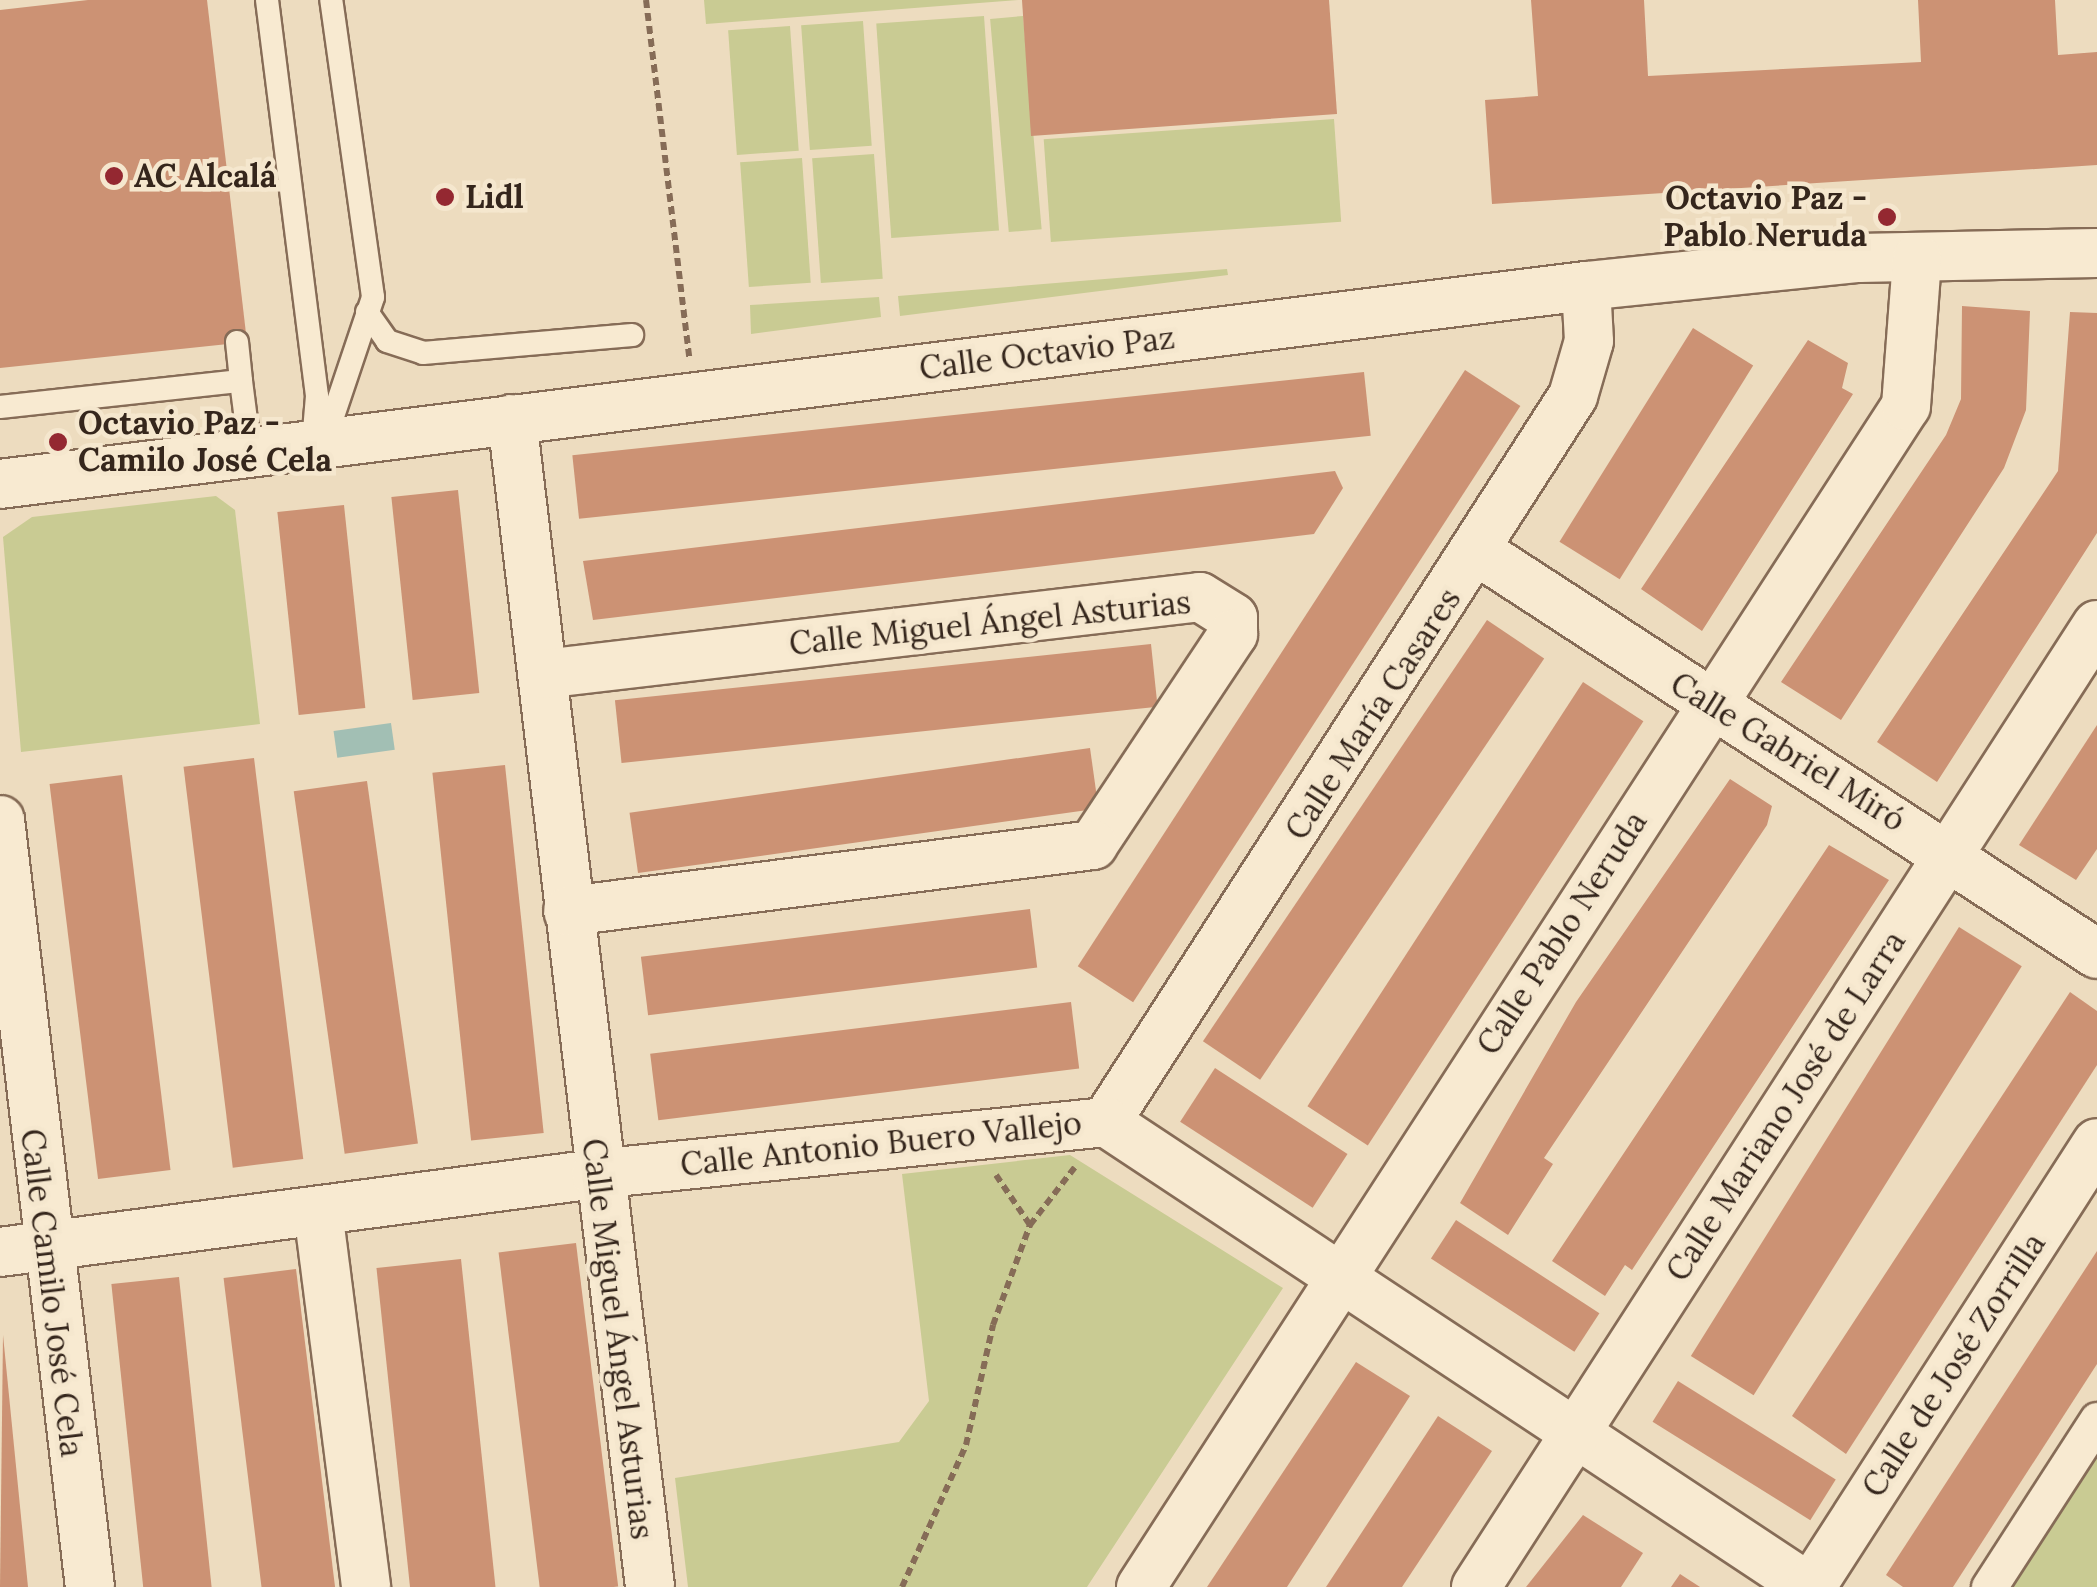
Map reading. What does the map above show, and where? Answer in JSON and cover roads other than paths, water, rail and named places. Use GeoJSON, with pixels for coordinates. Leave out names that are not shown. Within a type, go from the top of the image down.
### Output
{"type":"FeatureCollection","features":[{"type":"Feature","properties":{"kind":"street","name":"Calle Octavio Paz"},"geometry":{"type":"LineString","coordinates":[[0,484],[1586,286],[1917,258],[2097,253]]}},
{"type":"Feature","properties":{"kind":"street","name":"Calle Pablo Neruda"},"geometry":{"type":"LineString","coordinates":[[1141,1587],[1338,1276],[1906,406],[1917,258]]}},
{"type":"Feature","properties":{"kind":"street","name":"Calle María Casares"},"geometry":{"type":"LineString","coordinates":[[1096,1137],[1479,552],[1573,396],[1589,341],[1586,286]]}},
{"type":"Feature","properties":{"kind":"street","name":"Calle Miguel Ángel Asturias"},"geometry":{"type":"LineString","coordinates":[[512,419],[596,1174],[650,1587]]}},
{"type":"Feature","properties":{"kind":"street","name":"Calle Gabriel Miró"},"geometry":{"type":"LineString","coordinates":[[1479,552],[1710,704],[1948,853],[2097,954]]}},
{"type":"Feature","properties":{"kind":"street","name":"Calle Miguel Ángel Asturias"},"geometry":{"type":"LineString","coordinates":[[543,674],[1200,597],[1233,618],[1233,634],[1093,844],[568,911]]}},
{"type":"Feature","properties":{"kind":"street","name":"Calle Mariano José de Larra"},"geometry":{"type":"LineString","coordinates":[[1476,1587],[2097,625]]}},
{"type":"Feature","properties":{"kind":"street","name":"Calle Camilo José Cela"},"geometry":{"type":"LineString","coordinates":[[0,820],[22,1250],[90,1587]]}},
{"type":"Feature","properties":{"kind":"street","name":"Calle Antonio Buero Vallejo"},"geometry":{"type":"LineString","coordinates":[[22,1250],[596,1174],[1096,1137],[1338,1276],[1579,1431],[1809,1587]]}},
{"type":"Feature","properties":{"kind":"street","name":"Calle de José Zorrilla"},"geometry":{"type":"LineString","coordinates":[[1809,1587],[2097,1143]]}},
{"type":"Feature","properties":{"kind":"street"},"geometry":{"type":"LineString","coordinates":[[318,1211],[363,1565]]}},
{"type":"Feature","properties":{"kind":"street"},"geometry":{"type":"LineString","coordinates":[[1990,1587],[2097,1420]]}},
{"type":"Feature","properties":{"kind":"lane"},"geometry":{"type":"LineString","coordinates":[[267,0],[317,396],[318,444]]}},
{"type":"Feature","properties":{"kind":"lane"},"geometry":{"type":"LineString","coordinates":[[318,444],[373,296],[331,0]]}},
{"type":"Feature","properties":{"kind":"lane"},"geometry":{"type":"LineString","coordinates":[[367,312],[387,341],[422,353],[632,335]]}},
{"type":"Feature","properties":{"kind":"lane"},"geometry":{"type":"LineString","coordinates":[[237,342],[250,451]]}},
{"type":"Feature","properties":{"kind":"lane"},"geometry":{"type":"LineString","coordinates":[[0,407],[241,380]]}},
{"type":"Feature","properties":{"kind":"place","name":"AC Alcalá"},"geometry":{"type":"Point","coordinates":[114,176]}},
{"type":"Feature","properties":{"kind":"place","name":"Lidl"},"geometry":{"type":"Point","coordinates":[445,197]}},
{"type":"Feature","properties":{"kind":"place","name":"Octavio Paz - Pablo Neruda"},"geometry":{"type":"Point","coordinates":[1887,217]}},
{"type":"Feature","properties":{"kind":"place","name":"Octavio Paz - Camilo José Cela"},"geometry":{"type":"Point","coordinates":[58,442]}}]}
